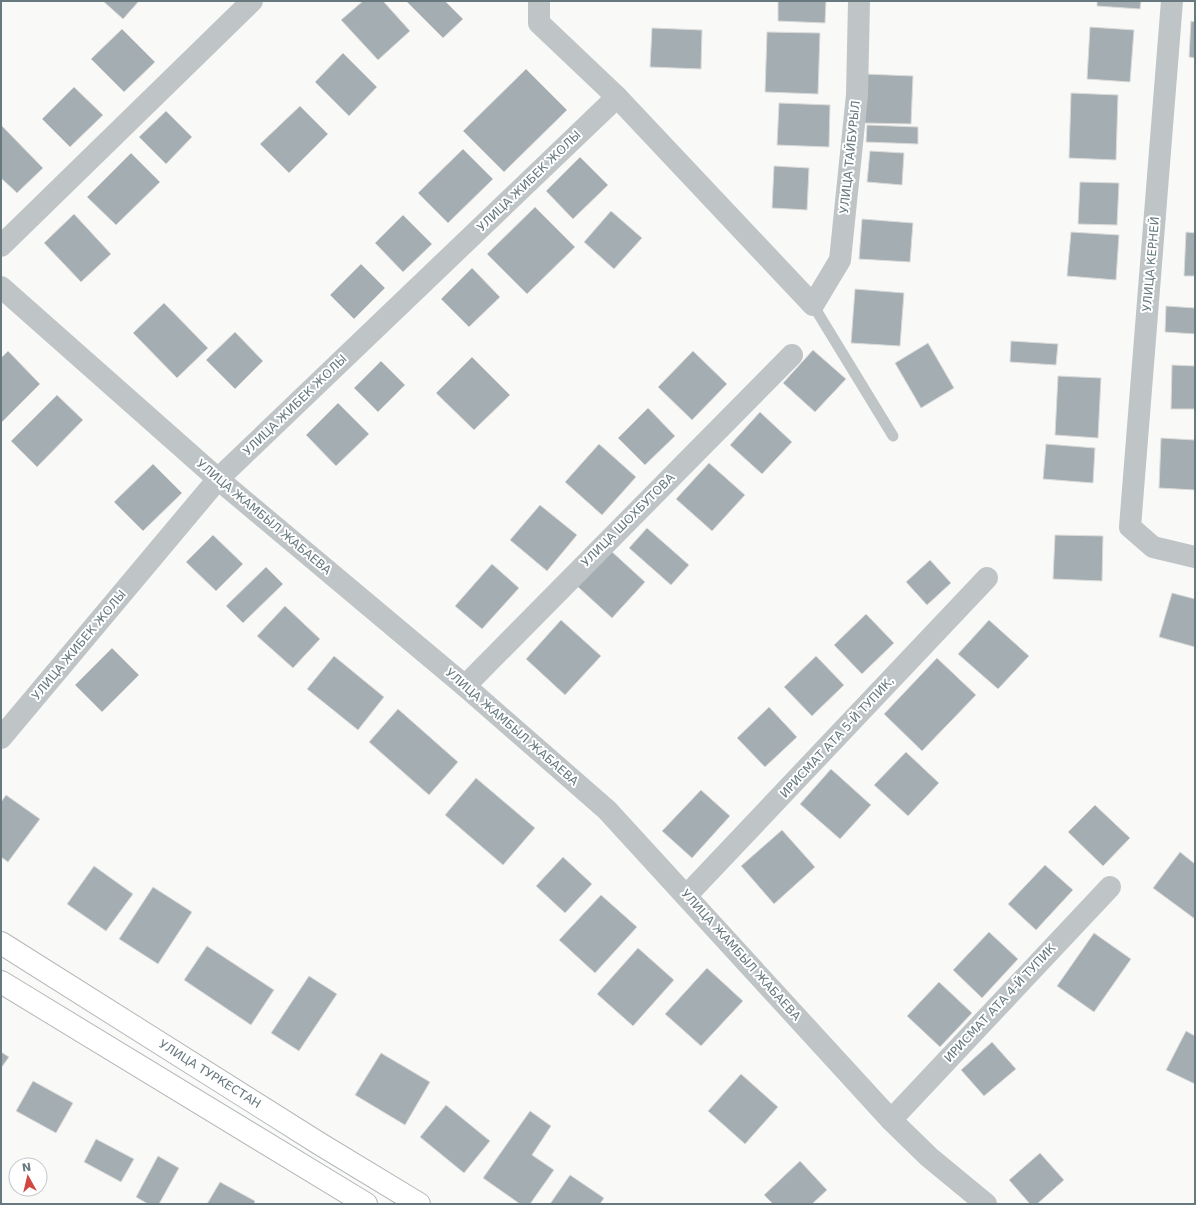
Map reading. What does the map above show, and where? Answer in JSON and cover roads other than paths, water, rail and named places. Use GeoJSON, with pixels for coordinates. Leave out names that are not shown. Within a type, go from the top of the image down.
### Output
{"type":"FeatureCollection","features":[{"type":"Feature","properties":{"kind":"highway","name":"УЛИЦА ТУРКЕСТАН"},"geometry":{"type":"LineString","coordinates":[[1,943],[320,1144],[419,1204]]}},
{"type":"Feature","properties":{"kind":"highway"},"geometry":{"type":"LineString","coordinates":[[1,982],[366,1204]]}},
{"type":"Feature","properties":{"kind":"street"},"geometry":{"type":"LineString","coordinates":[[1,246],[252,1]]}},
{"type":"Feature","properties":{"kind":"street"},"geometry":{"type":"LineString","coordinates":[[539,1],[539,23],[617,98],[813,305]]}},
{"type":"Feature","properties":{"kind":"street","name":"УЛИЦА ТАЙБУРЫЛ"},"geometry":{"type":"LineString","coordinates":[[813,305],[840,260],[857,95],[859,1]]}},
{"type":"Feature","properties":{"kind":"street","name":"УЛИЦА КЕРНЕЙ"},"geometry":{"type":"LineString","coordinates":[[1172,1],[1130,527],[1153,547],[1195,557]]}},
{"type":"Feature","properties":{"kind":"street","name":"УЛИЦА ЖИБЕК ЖОЛЫ"},"geometry":{"type":"LineString","coordinates":[[1,738],[218,479],[617,98]]}},
{"type":"Feature","properties":{"kind":"street","name":"УЛИЦА ЖАМБЫЛ ЖАБАЕВА"},"geometry":{"type":"LineString","coordinates":[[1,287],[218,479],[465,686],[607,810],[687,895],[891,1120],[929,1157],[986,1204]]}},
{"type":"Feature","properties":{"kind":"street","name":"УЛИЦА ШОХБУТОВА"},"geometry":{"type":"LineString","coordinates":[[465,686],[792,355]]}},
{"type":"Feature","properties":{"kind":"street","name":"ИРИСМАТ АТА 5-Й ТУПИК,"},"geometry":{"type":"LineString","coordinates":[[687,895],[987,578]]}},
{"type":"Feature","properties":{"kind":"street","name":"ИРИСМАТ АТА 4-Й ТУПИК"},"geometry":{"type":"LineString","coordinates":[[891,1120],[1110,887]]}},
{"type":"Feature","properties":{"kind":"lane"},"geometry":{"type":"LineString","coordinates":[[813,305],[893,436]]}}]}
